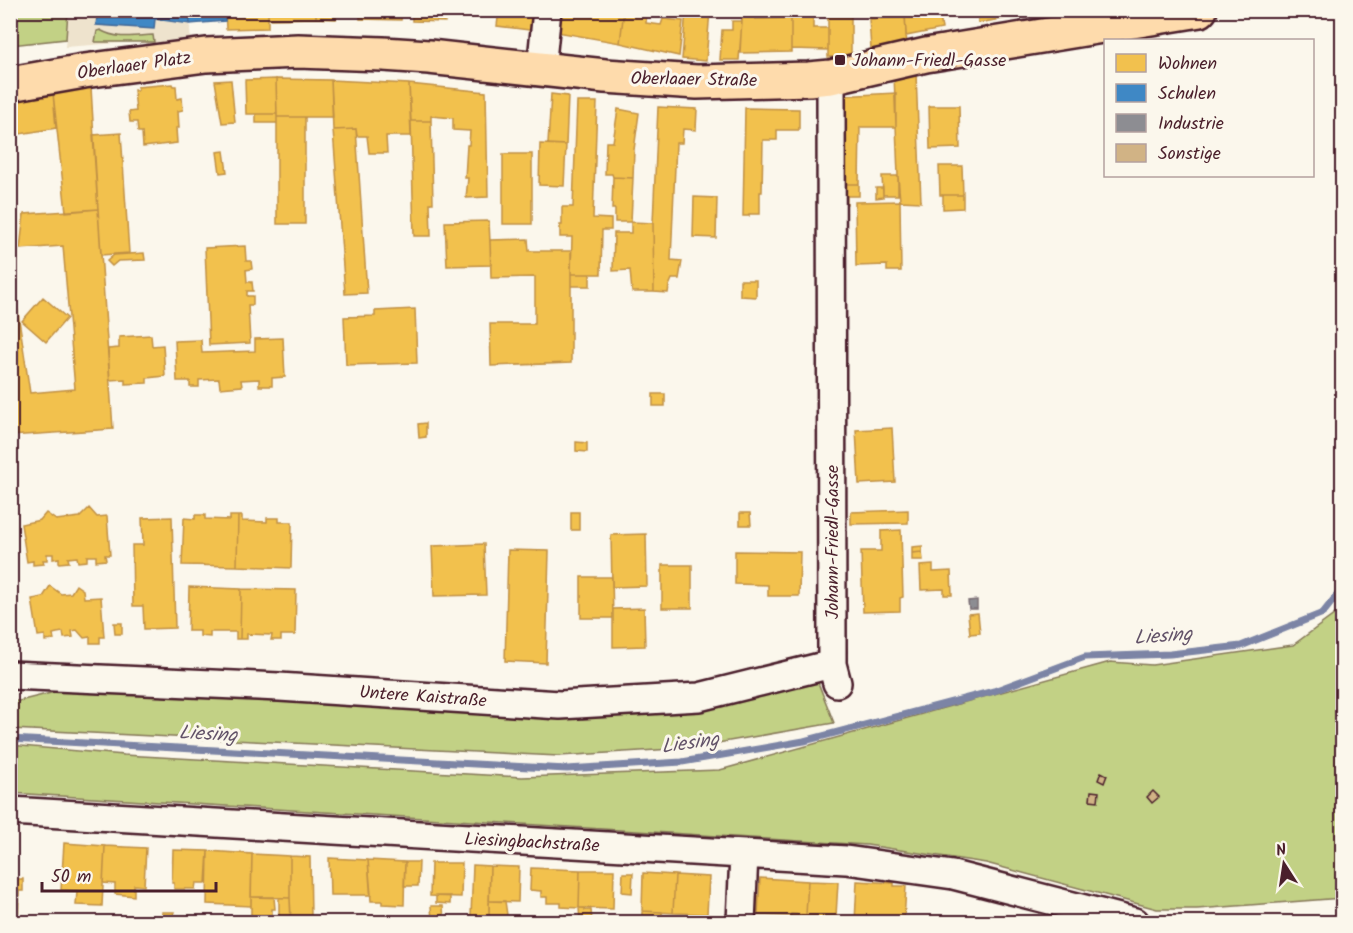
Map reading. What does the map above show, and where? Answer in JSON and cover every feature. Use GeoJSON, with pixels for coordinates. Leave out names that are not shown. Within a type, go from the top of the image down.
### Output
{"type":"FeatureCollection","features":[{"type":"Feature","properties":{"kind":"main road","name":"Oberlaaer Straße"},"geometry":{"type":"LineString","coordinates":[[206,54],[298,51],[383,54],[604,76],[697,82],[809,79],[831,77],[926,56],[1186,12]]}},
{"type":"Feature","properties":{"kind":"main road","name":"Oberlaaer Platz"},"geometry":{"type":"LineString","coordinates":[[10,62],[62,53],[133,49],[206,54]]}},
{"type":"Feature","properties":{"kind":"main road","name":"Oberlaaer Platz"},"geometry":{"type":"LineString","coordinates":[[10,84],[206,54]]}},
{"type":"Feature","properties":{"kind":"street"},"geometry":{"type":"LineString","coordinates":[[541,70],[548,10]]}},
{"type":"Feature","properties":{"kind":"street","name":"Johann-Friedl-Gasse"},"geometry":{"type":"LineString","coordinates":[[831,77],[835,674]]}},
{"type":"Feature","properties":{"kind":"street","name":"Untere Kaistraße"},"geometry":{"type":"LineString","coordinates":[[10,675],[279,687],[560,705],[699,697],[835,674]]}},
{"type":"Feature","properties":{"kind":"street","name":"Liesingbachstraße"},"geometry":{"type":"LineString","coordinates":[[10,811],[846,860],[953,875],[1135,922]]}},
{"type":"Feature","properties":{"kind":"street"},"geometry":{"type":"LineString","coordinates":[[741,922],[744,854]]}},
{"type":"Feature","properties":{"kind":"shaded area"},"geometry":{"type":"Polygon","coordinates":[[[68,11],[189,11],[191,48],[134,42],[65,47],[68,11]]]}},
{"type":"Feature","properties":{"kind":"green space"},"geometry":{"type":"Polygon","coordinates":[[[10,11],[68,11],[66,39],[11,45],[10,11]]]}},
{"type":"Feature","properties":{"kind":"green space"},"geometry":{"type":"Polygon","coordinates":[[[97,31],[120,36],[153,35],[154,42],[95,42],[97,31]]]}},
{"type":"Feature","properties":{"kind":"green space"},"geometry":{"type":"Polygon","coordinates":[[[1342,609],[1342,898],[1197,909],[1157,909],[986,863],[867,845],[11,793],[10,745],[124,755],[522,777],[720,770],[1110,662],[1152,665],[1293,645],[1342,609]]]}},
{"type":"Feature","properties":{"kind":"green space"},"geometry":{"type":"Polygon","coordinates":[[[817,680],[834,723],[689,748],[559,756],[11,729],[10,701],[59,691],[426,709],[817,680]]]}},
{"type":"Feature","properties":{"kind":"building: Wohnen"},"geometry":{"type":"Polygon","coordinates":[[[225,10],[268,10],[268,28],[226,29],[225,10]]]}},
{"type":"Feature","properties":{"kind":"building: Wohnen"},"geometry":{"type":"Polygon","coordinates":[[[268,10],[316,10],[316,18],[268,19],[268,10]]]}},
{"type":"Feature","properties":{"kind":"building: Wohnen"},"geometry":{"type":"Polygon","coordinates":[[[316,10],[336,10],[336,19],[316,18],[316,10]]]}},
{"type":"Feature","properties":{"kind":"building: Wohnen"},"geometry":{"type":"Polygon","coordinates":[[[360,10],[402,10],[401,20],[360,19],[360,10]]]}},
{"type":"Feature","properties":{"kind":"building: Wohnen"},"geometry":{"type":"Polygon","coordinates":[[[412,10],[446,10],[445,22],[412,21],[412,10]]]}},
{"type":"Feature","properties":{"kind":"building: Wohnen"},"geometry":{"type":"Polygon","coordinates":[[[499,10],[539,10],[537,31],[497,26],[499,10]]]}},
{"type":"Feature","properties":{"kind":"building: Wohnen"},"geometry":{"type":"Polygon","coordinates":[[[554,10],[624,10],[620,43],[551,31],[554,10]]]}},
{"type":"Feature","properties":{"kind":"building: Wohnen"},"geometry":{"type":"Polygon","coordinates":[[[624,10],[647,10],[646,23],[661,25],[663,19],[683,21],[679,56],[620,43],[624,10]]]}},
{"type":"Feature","properties":{"kind":"building: Wohnen"},"geometry":{"type":"Polygon","coordinates":[[[686,10],[710,10],[706,61],[682,59],[686,10]]]}},
{"type":"Feature","properties":{"kind":"building: Wohnen"},"geometry":{"type":"Polygon","coordinates":[[[791,10],[813,10],[813,28],[828,28],[828,50],[791,49],[791,10]]]}},
{"type":"Feature","properties":{"kind":"building: Wohnen"},"geometry":{"type":"Polygon","coordinates":[[[828,10],[851,10],[851,57],[828,57],[828,10]]]}},
{"type":"Feature","properties":{"kind":"building: Wohnen"},"geometry":{"type":"Polygon","coordinates":[[[905,10],[939,10],[942,29],[906,36],[905,10]]]}},
{"type":"Feature","properties":{"kind":"building: Wohnen"},"geometry":{"type":"Polygon","coordinates":[[[978,10],[1035,10],[1035,13],[978,23],[978,10]]]}},
{"type":"Feature","properties":{"kind":"building: Wohnen"},"geometry":{"type":"Polygon","coordinates":[[[742,16],[755,16],[755,19],[791,18],[791,52],[740,53],[742,16]]]}},
{"type":"Feature","properties":{"kind":"building: Wohnen"},"geometry":{"type":"Polygon","coordinates":[[[905,17],[907,47],[871,49],[869,19],[905,17]]]}},
{"type":"Feature","properties":{"kind":"building: Wohnen"},"geometry":{"type":"Polygon","coordinates":[[[732,21],[742,21],[739,60],[720,60],[722,30],[732,30],[732,21]]]}},
{"type":"Feature","properties":{"kind":"building: Wohnen"},"geometry":{"type":"Polygon","coordinates":[[[916,74],[921,202],[900,201],[894,75],[916,74]]]}},
{"type":"Feature","properties":{"kind":"building: Wohnen"},"geometry":{"type":"Polygon","coordinates":[[[276,79],[277,114],[246,114],[245,80],[276,79]]]}},
{"type":"Feature","properties":{"kind":"building: Wohnen"},"geometry":{"type":"Polygon","coordinates":[[[276,79],[331,80],[333,117],[277,117],[276,79]]]}},
{"type":"Feature","properties":{"kind":"building: Wohnen"},"geometry":{"type":"Polygon","coordinates":[[[231,80],[235,122],[222,123],[215,81],[231,80]]]}},
{"type":"Feature","properties":{"kind":"building: Wohnen"},"geometry":{"type":"Polygon","coordinates":[[[331,80],[409,84],[411,136],[386,136],[387,153],[369,153],[367,136],[357,136],[356,129],[333,130],[331,80]]]}},
{"type":"Feature","properties":{"kind":"building: Wohnen"},"geometry":{"type":"Polygon","coordinates":[[[172,84],[176,86],[177,99],[182,98],[183,110],[178,111],[179,128],[176,128],[177,143],[143,147],[142,132],[138,132],[137,122],[130,122],[129,112],[136,111],[134,90],[138,90],[137,87],[172,84]]]}},
{"type":"Feature","properties":{"kind":"building: Wohnen"},"geometry":{"type":"Polygon","coordinates":[[[409,84],[486,92],[488,197],[466,198],[468,178],[465,178],[470,131],[453,130],[453,118],[431,116],[431,121],[411,121],[409,84]]]}},
{"type":"Feature","properties":{"kind":"building: Wohnen"},"geometry":{"type":"Polygon","coordinates":[[[91,87],[98,209],[66,212],[53,93],[91,87]]]}},
{"type":"Feature","properties":{"kind":"building: Wohnen"},"geometry":{"type":"Polygon","coordinates":[[[53,93],[56,128],[20,134],[19,127],[10,128],[10,101],[53,93]]]}},
{"type":"Feature","properties":{"kind":"building: Wohnen"},"geometry":{"type":"Polygon","coordinates":[[[896,93],[896,127],[860,127],[859,184],[838,184],[839,96],[896,93]]]}},
{"type":"Feature","properties":{"kind":"building: Wohnen"},"geometry":{"type":"Polygon","coordinates":[[[551,94],[568,96],[566,145],[548,144],[551,94]]]}},
{"type":"Feature","properties":{"kind":"building: Wohnen"},"geometry":{"type":"Polygon","coordinates":[[[577,102],[597,102],[593,218],[611,219],[611,230],[602,230],[601,274],[571,274],[572,237],[560,237],[562,207],[573,207],[577,102]]]}},
{"type":"Feature","properties":{"kind":"building: Wohnen"},"geometry":{"type":"Polygon","coordinates":[[[929,106],[959,106],[960,148],[930,149],[929,106]]]}},
{"type":"Feature","properties":{"kind":"building: Wohnen"},"geometry":{"type":"Polygon","coordinates":[[[658,107],[697,109],[696,130],[683,129],[682,143],[676,143],[671,260],[682,261],[679,279],[672,279],[668,293],[654,292],[653,223],[658,107]]]}},
{"type":"Feature","properties":{"kind":"building: Wohnen"},"geometry":{"type":"Polygon","coordinates":[[[745,108],[799,109],[799,130],[777,130],[777,140],[763,140],[760,214],[749,214],[749,216],[743,216],[745,108]]]}},
{"type":"Feature","properties":{"kind":"building: Wohnen"},"geometry":{"type":"Polygon","coordinates":[[[618,109],[639,113],[633,178],[613,177],[612,174],[605,174],[606,142],[613,142],[618,109]]]}},
{"type":"Feature","properties":{"kind":"building: Wohnen"},"geometry":{"type":"Polygon","coordinates":[[[256,114],[277,114],[277,123],[256,123],[256,114]]]}},
{"type":"Feature","properties":{"kind":"building: Wohnen"},"geometry":{"type":"Polygon","coordinates":[[[277,117],[305,117],[305,224],[277,224],[277,117]]]}},
{"type":"Feature","properties":{"kind":"building: Wohnen"},"geometry":{"type":"Polygon","coordinates":[[[411,121],[431,121],[433,203],[430,203],[431,236],[414,236],[411,121]]]}},
{"type":"Feature","properties":{"kind":"building: Wohnen"},"geometry":{"type":"Polygon","coordinates":[[[356,129],[367,293],[345,294],[333,130],[356,129]]]}},
{"type":"Feature","properties":{"kind":"building: Wohnen"},"geometry":{"type":"Polygon","coordinates":[[[121,133],[129,253],[101,255],[93,135],[121,133]]]}},
{"type":"Feature","properties":{"kind":"building: Wohnen"},"geometry":{"type":"Polygon","coordinates":[[[540,144],[566,145],[564,186],[539,185],[540,144]]]}},
{"type":"Feature","properties":{"kind":"building: Wohnen"},"geometry":{"type":"Polygon","coordinates":[[[224,151],[227,172],[220,173],[217,152],[224,151]]]}},
{"type":"Feature","properties":{"kind":"building: Wohnen"},"geometry":{"type":"Polygon","coordinates":[[[503,154],[532,154],[532,224],[503,224],[503,154]]]}},
{"type":"Feature","properties":{"kind":"building: Wohnen"},"geometry":{"type":"Polygon","coordinates":[[[939,166],[962,166],[963,195],[940,195],[939,166]]]}},
{"type":"Feature","properties":{"kind":"building: Wohnen"},"geometry":{"type":"Polygon","coordinates":[[[882,176],[898,176],[898,195],[883,195],[882,176]]]}},
{"type":"Feature","properties":{"kind":"building: Wohnen"},"geometry":{"type":"Polygon","coordinates":[[[613,177],[633,178],[631,222],[615,222],[615,209],[612,209],[613,177]]]}},
{"type":"Feature","properties":{"kind":"building: Wohnen"},"geometry":{"type":"Polygon","coordinates":[[[838,184],[859,184],[859,196],[847,196],[847,204],[838,204],[838,184]]]}},
{"type":"Feature","properties":{"kind":"building: Wohnen"},"geometry":{"type":"Polygon","coordinates":[[[876,188],[883,188],[883,197],[876,198],[876,188]]]}},
{"type":"Feature","properties":{"kind":"building: Wohnen"},"geometry":{"type":"Polygon","coordinates":[[[943,195],[963,195],[963,208],[943,209],[943,195]]]}},
{"type":"Feature","properties":{"kind":"building: Wohnen"},"geometry":{"type":"Polygon","coordinates":[[[694,197],[717,198],[716,238],[693,237],[694,197]]]}},
{"type":"Feature","properties":{"kind":"building: Wohnen"},"geometry":{"type":"Polygon","coordinates":[[[900,201],[901,271],[887,271],[887,265],[856,266],[855,202],[900,201]]]}},
{"type":"Feature","properties":{"kind":"building: Wohnen"},"geometry":{"type":"Polygon","coordinates":[[[98,209],[113,429],[10,436],[10,259],[30,393],[75,389],[63,246],[20,249],[24,214],[98,209]]]}},
{"type":"Feature","properties":{"kind":"building: Wohnen"},"geometry":{"type":"Polygon","coordinates":[[[489,221],[491,265],[447,266],[445,222],[489,221]]]}},
{"type":"Feature","properties":{"kind":"building: Wohnen"},"geometry":{"type":"Polygon","coordinates":[[[631,222],[653,223],[654,292],[632,292],[630,270],[613,271],[614,233],[631,233],[631,222]]]}},
{"type":"Feature","properties":{"kind":"building: Wohnen"},"geometry":{"type":"Polygon","coordinates":[[[528,239],[529,251],[571,251],[571,363],[491,366],[490,324],[535,324],[535,277],[491,278],[490,240],[528,239]]]}},
{"type":"Feature","properties":{"kind":"building: Wohnen"},"geometry":{"type":"Polygon","coordinates":[[[245,246],[246,261],[251,261],[252,269],[246,270],[247,282],[252,282],[253,291],[247,291],[247,296],[253,296],[253,305],[248,305],[250,343],[209,345],[205,248],[245,246]]]}},
{"type":"Feature","properties":{"kind":"building: Wohnen"},"geometry":{"type":"Polygon","coordinates":[[[144,253],[145,260],[118,261],[112,266],[107,261],[114,255],[144,253]]]}},
{"type":"Feature","properties":{"kind":"building: Wohnen"},"geometry":{"type":"Polygon","coordinates":[[[571,274],[590,274],[590,286],[571,286],[571,274]]]}},
{"type":"Feature","properties":{"kind":"building: Wohnen"},"geometry":{"type":"Polygon","coordinates":[[[740,280],[756,280],[756,297],[740,296],[740,280]]]}},
{"type":"Feature","properties":{"kind":"building: Wohnen"},"geometry":{"type":"Polygon","coordinates":[[[43,297],[67,318],[46,342],[22,321],[43,297]]]}},
{"type":"Feature","properties":{"kind":"building: Wohnen"},"geometry":{"type":"Polygon","coordinates":[[[415,309],[417,363],[346,365],[344,317],[375,316],[375,311],[415,309]]]}},
{"type":"Feature","properties":{"kind":"building: Wohnen"},"geometry":{"type":"Polygon","coordinates":[[[151,335],[152,346],[163,345],[165,376],[147,378],[147,383],[125,384],[125,379],[110,380],[108,349],[119,348],[119,337],[151,335]]]}},
{"type":"Feature","properties":{"kind":"building: Wohnen"},"geometry":{"type":"Polygon","coordinates":[[[283,338],[285,377],[272,378],[272,386],[259,386],[259,379],[241,380],[242,386],[220,388],[219,379],[199,380],[199,387],[190,387],[190,381],[177,381],[175,341],[201,340],[202,353],[255,351],[255,339],[283,338]]]}},
{"type":"Feature","properties":{"kind":"building: Wohnen"},"geometry":{"type":"Polygon","coordinates":[[[653,394],[665,394],[665,406],[653,406],[653,394]]]}},
{"type":"Feature","properties":{"kind":"building: Wohnen"},"geometry":{"type":"Polygon","coordinates":[[[426,423],[426,437],[419,438],[418,424],[426,423]]]}},
{"type":"Feature","properties":{"kind":"building: Wohnen"},"geometry":{"type":"Polygon","coordinates":[[[892,428],[895,482],[859,484],[856,430],[892,428]]]}},
{"type":"Feature","properties":{"kind":"building: Wohnen"},"geometry":{"type":"Polygon","coordinates":[[[576,442],[587,443],[587,452],[576,451],[576,442]]]}},
{"type":"Feature","properties":{"kind":"building: Wohnen"},"geometry":{"type":"Polygon","coordinates":[[[89,508],[97,517],[107,516],[110,555],[105,555],[106,560],[96,561],[96,556],[87,556],[87,561],[78,562],[77,557],[68,558],[69,562],[59,563],[59,558],[53,559],[53,554],[47,554],[47,560],[43,560],[44,564],[33,565],[33,561],[27,562],[21,524],[40,520],[46,513],[56,520],[80,517],[89,508]]]}},
{"type":"Feature","properties":{"kind":"building: Wohnen"},"geometry":{"type":"Polygon","coordinates":[[[908,510],[908,523],[851,524],[851,512],[908,510]]]}},
{"type":"Feature","properties":{"kind":"building: Wohnen"},"geometry":{"type":"Polygon","coordinates":[[[571,512],[579,512],[579,530],[571,530],[571,512]]]}},
{"type":"Feature","properties":{"kind":"building: Wohnen"},"geometry":{"type":"Polygon","coordinates":[[[740,513],[750,513],[751,525],[740,525],[740,513]]]}},
{"type":"Feature","properties":{"kind":"building: Wohnen"},"geometry":{"type":"Polygon","coordinates":[[[195,515],[205,515],[205,519],[230,520],[230,516],[238,516],[237,566],[182,565],[184,518],[195,519],[195,515]]]}},
{"type":"Feature","properties":{"kind":"building: Wohnen"},"geometry":{"type":"Polygon","coordinates":[[[238,516],[242,516],[242,521],[267,522],[267,518],[279,518],[279,522],[292,522],[291,568],[237,566],[238,516]]]}},
{"type":"Feature","properties":{"kind":"building: Wohnen"},"geometry":{"type":"Polygon","coordinates":[[[172,517],[175,628],[144,629],[143,606],[133,606],[132,545],[143,545],[142,518],[172,517]]]}},
{"type":"Feature","properties":{"kind":"building: Wohnen"},"geometry":{"type":"Polygon","coordinates":[[[901,530],[903,597],[900,598],[900,611],[863,612],[861,551],[881,551],[881,531],[901,530]]]}},
{"type":"Feature","properties":{"kind":"building: Wohnen"},"geometry":{"type":"Polygon","coordinates":[[[646,534],[647,586],[612,587],[611,535],[646,534]]]}},
{"type":"Feature","properties":{"kind":"building: Wohnen"},"geometry":{"type":"Polygon","coordinates":[[[484,544],[486,595],[434,596],[432,546],[484,544]]]}},
{"type":"Feature","properties":{"kind":"building: Wohnen"},"geometry":{"type":"Polygon","coordinates":[[[922,546],[922,552],[912,553],[912,547],[922,546]]]}},
{"type":"Feature","properties":{"kind":"building: Wohnen"},"geometry":{"type":"Polygon","coordinates":[[[508,550],[549,551],[546,663],[505,661],[508,550]]]}},
{"type":"Feature","properties":{"kind":"building: Wohnen"},"geometry":{"type":"Polygon","coordinates":[[[735,551],[800,552],[799,596],[768,596],[768,585],[735,584],[735,551]]]}},
{"type":"Feature","properties":{"kind":"building: Wohnen"},"geometry":{"type":"Polygon","coordinates":[[[922,552],[923,560],[912,560],[912,553],[922,552]]]}},
{"type":"Feature","properties":{"kind":"building: Wohnen"},"geometry":{"type":"Polygon","coordinates":[[[662,565],[692,565],[692,608],[662,608],[662,565]]]}},
{"type":"Feature","properties":{"kind":"building: Wohnen"},"geometry":{"type":"Polygon","coordinates":[[[933,565],[933,572],[951,571],[952,595],[944,595],[944,589],[921,590],[920,566],[933,565]]]}},
{"type":"Feature","properties":{"kind":"building: Wohnen"},"geometry":{"type":"Polygon","coordinates":[[[581,577],[612,577],[613,618],[581,618],[581,577]]]}},
{"type":"Feature","properties":{"kind":"building: Wohnen"},"geometry":{"type":"Polygon","coordinates":[[[76,585],[83,590],[84,598],[101,597],[104,637],[100,637],[100,643],[90,643],[90,637],[84,638],[77,630],[72,631],[73,637],[64,638],[63,632],[53,634],[54,640],[45,641],[45,635],[38,636],[32,599],[43,597],[50,586],[61,594],[71,593],[76,585]]]}},
{"type":"Feature","properties":{"kind":"building: Wohnen"},"geometry":{"type":"Polygon","coordinates":[[[189,587],[241,589],[240,639],[236,639],[236,632],[210,632],[210,637],[200,636],[200,631],[188,631],[189,587]]]}},
{"type":"Feature","properties":{"kind":"building: Wohnen"},"geometry":{"type":"Polygon","coordinates":[[[241,589],[296,590],[295,635],[281,635],[281,640],[271,640],[272,635],[247,634],[247,639],[240,639],[241,589]]]}},
{"type":"Feature","properties":{"kind":"building: Wohnen"},"geometry":{"type":"Polygon","coordinates":[[[644,608],[645,646],[613,647],[613,609],[644,608]]]}},
{"type":"Feature","properties":{"kind":"building: Wohnen"},"geometry":{"type":"Polygon","coordinates":[[[978,613],[980,633],[970,634],[968,614],[978,613]]]}},
{"type":"Feature","properties":{"kind":"building: Wohnen"},"geometry":{"type":"Polygon","coordinates":[[[114,623],[122,623],[122,634],[115,634],[114,623]]]}},
{"type":"Feature","properties":{"kind":"building: Wohnen"},"geometry":{"type":"Polygon","coordinates":[[[64,843],[105,846],[102,906],[76,905],[77,891],[61,890],[64,843]]]}},
{"type":"Feature","properties":{"kind":"building: Wohnen"},"geometry":{"type":"Polygon","coordinates":[[[105,846],[146,848],[144,886],[134,885],[134,896],[115,894],[115,884],[103,883],[105,846]]]}},
{"type":"Feature","properties":{"kind":"building: Wohnen"},"geometry":{"type":"Polygon","coordinates":[[[173,850],[208,851],[206,883],[196,883],[195,889],[174,889],[174,883],[172,883],[173,850]]]}},
{"type":"Feature","properties":{"kind":"building: Wohnen"},"geometry":{"type":"Polygon","coordinates":[[[208,851],[252,854],[251,906],[207,904],[208,851]]]}},
{"type":"Feature","properties":{"kind":"building: Wohnen"},"geometry":{"type":"Polygon","coordinates":[[[252,854],[290,856],[290,898],[251,897],[252,854]]]}},
{"type":"Feature","properties":{"kind":"building: Wohnen"},"geometry":{"type":"Polygon","coordinates":[[[290,856],[310,857],[311,916],[291,916],[290,856]]]}},
{"type":"Feature","properties":{"kind":"building: Wohnen"},"geometry":{"type":"Polygon","coordinates":[[[329,858],[368,860],[371,895],[330,895],[329,858]]]}},
{"type":"Feature","properties":{"kind":"building: Wohnen"},"geometry":{"type":"Polygon","coordinates":[[[368,860],[405,862],[404,905],[371,901],[368,860]]]}},
{"type":"Feature","properties":{"kind":"building: Wohnen"},"geometry":{"type":"Polygon","coordinates":[[[405,862],[419,862],[418,886],[404,886],[405,862]]]}},
{"type":"Feature","properties":{"kind":"building: Wohnen"},"geometry":{"type":"Polygon","coordinates":[[[431,863],[462,863],[461,897],[430,896],[431,863]]]}},
{"type":"Feature","properties":{"kind":"building: Wohnen"},"geometry":{"type":"Polygon","coordinates":[[[473,865],[490,866],[489,917],[471,916],[473,865]]]}},
{"type":"Feature","properties":{"kind":"building: Wohnen"},"geometry":{"type":"Polygon","coordinates":[[[490,866],[519,867],[518,902],[489,901],[490,866]]]}},
{"type":"Feature","properties":{"kind":"building: Wohnen"},"geometry":{"type":"Polygon","coordinates":[[[531,868],[580,870],[579,908],[561,907],[561,903],[547,903],[547,897],[541,897],[541,891],[530,890],[531,868]]]}},
{"type":"Feature","properties":{"kind":"building: Wohnen"},"geometry":{"type":"Polygon","coordinates":[[[580,870],[614,870],[613,909],[579,908],[580,870]]]}},
{"type":"Feature","properties":{"kind":"building: Wohnen"},"geometry":{"type":"Polygon","coordinates":[[[623,873],[633,873],[632,893],[622,892],[623,873]]]}},
{"type":"Feature","properties":{"kind":"building: Wohnen"},"geometry":{"type":"Polygon","coordinates":[[[643,873],[675,875],[673,913],[642,911],[643,873]]]}},
{"type":"Feature","properties":{"kind":"building: Wohnen"},"geometry":{"type":"Polygon","coordinates":[[[675,875],[709,877],[707,914],[673,913],[675,875]]]}},
{"type":"Feature","properties":{"kind":"building: Wohnen"},"geometry":{"type":"Polygon","coordinates":[[[760,878],[808,881],[806,915],[758,915],[760,878]]]}},
{"type":"Feature","properties":{"kind":"building: Wohnen"},"geometry":{"type":"Polygon","coordinates":[[[10,879],[23,879],[23,891],[19,891],[18,922],[10,922],[10,879]]]}},
{"type":"Feature","properties":{"kind":"building: Wohnen"},"geometry":{"type":"Polygon","coordinates":[[[808,881],[838,882],[836,916],[806,915],[808,881]]]}},
{"type":"Feature","properties":{"kind":"building: Wohnen"},"geometry":{"type":"Polygon","coordinates":[[[857,881],[906,886],[904,922],[855,922],[857,881]]]}},
{"type":"Feature","properties":{"kind":"building: Wohnen"},"geometry":{"type":"Polygon","coordinates":[[[749,895],[759,896],[758,913],[748,912],[749,895]]]}},
{"type":"Feature","properties":{"kind":"building: Wohnen"},"geometry":{"type":"Polygon","coordinates":[[[436,896],[450,896],[450,904],[436,903],[436,896]]]}},
{"type":"Feature","properties":{"kind":"building: Wohnen"},"geometry":{"type":"Polygon","coordinates":[[[251,897],[274,897],[275,909],[272,909],[272,922],[251,922],[251,897]]]}},
{"type":"Feature","properties":{"kind":"building: Wohnen"},"geometry":{"type":"Polygon","coordinates":[[[279,898],[290,898],[291,922],[279,922],[279,898]]]}},
{"type":"Feature","properties":{"kind":"building: Wohnen"},"geometry":{"type":"Polygon","coordinates":[[[489,901],[505,901],[507,915],[502,919],[489,919],[489,901]]]}},
{"type":"Feature","properties":{"kind":"building: Wohnen"},"geometry":{"type":"Polygon","coordinates":[[[431,906],[443,906],[444,922],[432,922],[431,906]]]}},
{"type":"Feature","properties":{"kind":"building: Wohnen"},"geometry":{"type":"Polygon","coordinates":[[[579,908],[591,910],[592,922],[580,922],[579,908]]]}},
{"type":"Feature","properties":{"kind":"building: Wohnen"},"geometry":{"type":"Polygon","coordinates":[[[642,911],[662,912],[662,917],[642,916],[642,911]]]}},
{"type":"Feature","properties":{"kind":"building: Wohnen"},"geometry":{"type":"Polygon","coordinates":[[[162,912],[174,912],[173,922],[162,922],[162,912]]]}},
{"type":"Feature","properties":{"kind":"building: Wohnen"},"geometry":{"type":"Polygon","coordinates":[[[791,914],[806,915],[806,922],[791,922],[791,914]]]}},
{"type":"Feature","properties":{"kind":"building: Wohnen"},"geometry":{"type":"Polygon","coordinates":[[[806,915],[824,916],[824,922],[806,922],[806,915]]]}},
{"type":"Feature","properties":{"kind":"building: Wohnen"},"geometry":{"type":"Polygon","coordinates":[[[470,916],[489,917],[489,920],[470,919],[470,916]]]}},
{"type":"Feature","properties":{"kind":"building: Wohnen"},"geometry":{"type":"Polygon","coordinates":[[[102,919],[123,920],[123,922],[102,922],[102,919]]]}},
{"type":"Feature","properties":{"kind":"building: Schulen"},"geometry":{"type":"Polygon","coordinates":[[[68,10],[189,10],[190,24],[155,19],[154,29],[96,25],[97,16],[67,14],[68,10]]]}},
{"type":"Feature","properties":{"kind":"building: Schulen"},"geometry":{"type":"Polygon","coordinates":[[[189,10],[225,10],[225,21],[190,24],[189,10]]]}},
{"type":"Feature","properties":{"kind":"building: Industrie"},"geometry":{"type":"Polygon","coordinates":[[[977,600],[977,609],[969,609],[968,601],[977,600]]]}},
{"type":"Feature","properties":{"kind":"building: Sonstige"},"geometry":{"type":"Polygon","coordinates":[[[1101,772],[1107,775],[1104,783],[1098,780],[1101,772]]]}},
{"type":"Feature","properties":{"kind":"building: Sonstige"},"geometry":{"type":"Polygon","coordinates":[[[1091,791],[1099,792],[1098,801],[1090,800],[1091,791]]]}},
{"type":"Feature","properties":{"kind":"building: Sonstige"},"geometry":{"type":"Polygon","coordinates":[[[1153,791],[1159,797],[1152,803],[1147,797],[1153,791]]]}},
{"type":"Feature","properties":{"kind":"waterway","name":"Liesing"},"geometry":{"type":"LineString","coordinates":[[10,739],[567,769],[682,762],[804,741],[994,691],[1085,657],[1170,654],[1241,646],[1323,613],[1342,589]]}},
{"type":"Feature","properties":{"kind":"place","name":"Johann-Friedl-Gasse"},"geometry":{"type":"Point","coordinates":[840,60]}}]}
